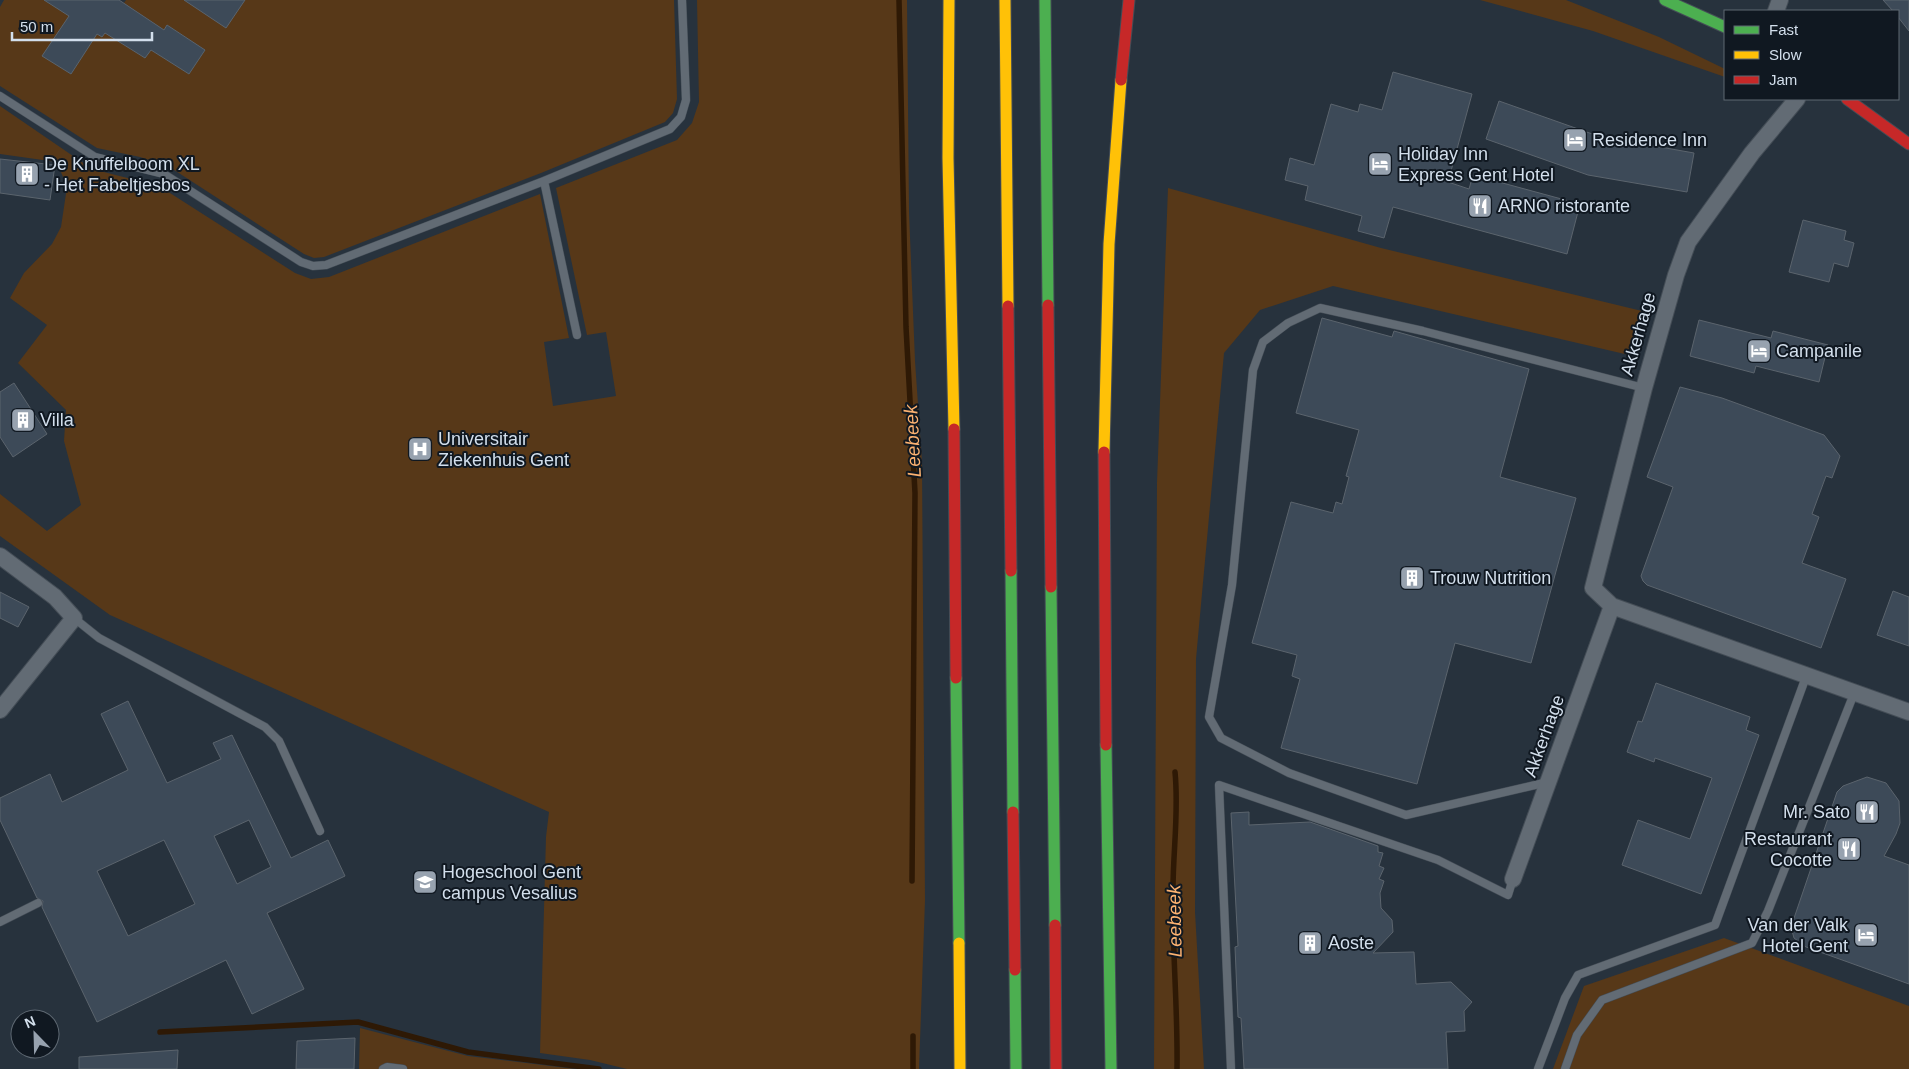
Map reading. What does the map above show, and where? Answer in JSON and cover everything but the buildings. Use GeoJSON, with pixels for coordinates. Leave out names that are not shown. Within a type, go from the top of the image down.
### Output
{"type":"FeatureCollection","features":[{"type":"Feature","properties":{"kind":"main road"},"geometry":{"type":"LineString","coordinates":[[939,0],[948,158],[953,339],[960,1069]]}},
{"type":"Feature","properties":{"kind":"main road"},"geometry":{"type":"LineString","coordinates":[[948,158],[949,0]]}},
{"type":"Feature","properties":{"kind":"main road"},"geometry":{"type":"LineString","coordinates":[[1005,0],[1016,1069]]}},
{"type":"Feature","properties":{"kind":"main road"},"geometry":{"type":"LineString","coordinates":[[1045,0],[1056,1069]]}},
{"type":"Feature","properties":{"kind":"main road"},"geometry":{"type":"LineString","coordinates":[[1111,1069],[1104,443],[1108,278],[1117,112],[1129,0]]}},
{"type":"Feature","properties":{"kind":"main road"},"geometry":{"type":"LineString","coordinates":[[1665,0],[1724,27]]}},
{"type":"Feature","properties":{"kind":"main road"},"geometry":{"type":"LineString","coordinates":[[1117,112],[1137,38]]}},
{"type":"Feature","properties":{"kind":"main road"},"geometry":{"type":"LineString","coordinates":[[1848,100],[1909,144]]}},
{"type":"Feature","properties":{"kind":"street","name":"Akkerhage"},"geometry":{"type":"LineString","coordinates":[[1797,100],[1752,154],[1688,242],[1676,275],[1644,388],[1593,588],[1612,606],[1855,691],[1909,712]]}},
{"type":"Feature","properties":{"kind":"street"},"geometry":{"type":"LineString","coordinates":[[0,556],[55,598],[74,618],[0,710]]}},
{"type":"Feature","properties":{"kind":"street","name":"Akkerhage"},"geometry":{"type":"LineString","coordinates":[[1513,879],[1612,606]]}},
{"type":"Feature","properties":{"kind":"lane"},"geometry":{"type":"LineString","coordinates":[[0,96],[95,156],[164,174],[300,262],[313,266],[326,265],[670,130],[681,117],[686,100],[682,0]]}},
{"type":"Feature","properties":{"kind":"lane"},"geometry":{"type":"LineString","coordinates":[[544,181],[577,335]]}},
{"type":"Feature","properties":{"kind":"lane"},"geometry":{"type":"LineString","coordinates":[[1549,782],[1406,815],[1288,773],[1221,738],[1209,717],[1232,586],[1253,370],[1263,342],[1288,323],[1320,308],[1423,331],[1644,388]]}},
{"type":"Feature","properties":{"kind":"lane"},"geometry":{"type":"LineString","coordinates":[[74,618],[99,638],[265,727],[279,741],[320,831]]}},
{"type":"Feature","properties":{"kind":"lane"},"geometry":{"type":"LineString","coordinates":[[1538,1069],[1564,998],[1578,975],[1715,925],[1807,674]]}},
{"type":"Feature","properties":{"kind":"lane"},"geometry":{"type":"LineString","coordinates":[[1565,1069],[1577,1035],[1602,1000],[1752,943],[1768,911],[1855,691]]}},
{"type":"Feature","properties":{"kind":"lane"},"geometry":{"type":"LineString","coordinates":[[1231,1069],[1218,785],[1438,860],[1508,895],[1513,879]]}},
{"type":"Feature","properties":{"kind":"lane"},"geometry":{"type":"LineString","coordinates":[[0,922],[38,903]]}},
{"type":"Feature","properties":{"kind":"lane"},"geometry":{"type":"LineString","coordinates":[[385,1068],[403,1069]]}},
{"type":"Feature","properties":{"kind":"shaded area"},"geometry":{"type":"Polygon","coordinates":[[[4,0],[44,0],[69,16],[43,56],[71,74],[97,34],[102,37],[105,33],[145,58],[151,50],[189,74],[205,50],[167,25],[164,30],[124,3],[126,0],[184,0],[226,27],[245,0],[674,0],[677,99],[673,113],[665,122],[541,173],[324,257],[314,258],[304,254],[168,166],[140,157],[97,148],[0,86],[0,7],[4,0]]]}},
{"type":"Feature","properties":{"kind":"shaded area","name":"Universitair Ziekenhuis Gent"},"geometry":{"type":"Polygon","coordinates":[[[697,0],[907,0],[909,212],[915,361],[922,463],[925,900],[919,1069],[627,1069],[590,1060],[540,1053],[546,837],[549,812],[110,615],[0,536],[0,494],[47,531],[81,505],[64,441],[66,410],[18,363],[47,325],[10,298],[24,273],[52,244],[61,227],[67,187],[57,162],[0,154],[0,106],[92,169],[159,186],[295,273],[311,279],[329,277],[540,194],[569,338],[544,342],[553,406],[616,396],[606,332],[587,335],[556,188],[677,140],[692,123],[699,102],[697,0]]]}},
{"type":"Feature","properties":{"kind":"shaded area"},"geometry":{"type":"Polygon","coordinates":[[[1480,0],[1566,0],[1659,37],[1724,69],[1724,77],[1593,31],[1480,0]]]}},
{"type":"Feature","properties":{"kind":"shaded area"},"geometry":{"type":"Polygon","coordinates":[[[1168,188],[1381,248],[1642,311],[1629,355],[1333,286],[1260,310],[1224,353],[1196,659],[1195,912],[1204,1069],[1154,1069],[1157,483],[1168,188]]]}},
{"type":"Feature","properties":{"kind":"shaded area"},"geometry":{"type":"Polygon","coordinates":[[[1724,938],[1909,1006],[1909,1069],[1553,1069],[1584,986],[1724,938]]]}},
{"type":"Feature","properties":{"kind":"shaded area"},"geometry":{"type":"Polygon","coordinates":[[[360,1028],[468,1056],[575,1069],[359,1069],[360,1028]]]}},
{"type":"Feature","properties":{"kind":"waterway","name":"Leebeek"},"geometry":{"type":"LineString","coordinates":[[899,0],[906,327],[915,493],[912,881]]}},
{"type":"Feature","properties":{"kind":"waterway","name":"Leebeek"},"geometry":{"type":"LineString","coordinates":[[1175,772],[1173,912],[1177,1069]]}},
{"type":"Feature","properties":{"kind":"waterway"},"geometry":{"type":"LineString","coordinates":[[160,1032],[358,1022],[468,1052],[599,1069]]}},
{"type":"Feature","properties":{"kind":"waterway","name":"Leebeek"},"geometry":{"type":"LineString","coordinates":[[913,1036],[913,1069]]}},
{"type":"Feature","properties":{"kind":"traffic: fast"},"geometry":{"type":"LineString","coordinates":[[1045,0],[1048,305]]}},
{"type":"Feature","properties":{"kind":"traffic: fast"},"geometry":{"type":"LineString","coordinates":[[1665,0],[1724,27]]}},
{"type":"Feature","properties":{"kind":"traffic: fast"},"geometry":{"type":"LineString","coordinates":[[1011,571],[1013,812]]}},
{"type":"Feature","properties":{"kind":"traffic: fast"},"geometry":{"type":"LineString","coordinates":[[1051,587],[1055,925]]}},
{"type":"Feature","properties":{"kind":"traffic: fast"},"geometry":{"type":"LineString","coordinates":[[956,678],[959,943]]}},
{"type":"Feature","properties":{"kind":"traffic: fast"},"geometry":{"type":"LineString","coordinates":[[1106,745],[1111,1069]]}},
{"type":"Feature","properties":{"kind":"traffic: fast"},"geometry":{"type":"LineString","coordinates":[[1015,970],[1016,1069]]}},
{"type":"Feature","properties":{"kind":"traffic: slow"},"geometry":{"type":"LineString","coordinates":[[949,0],[948,158],[954,429]]}},
{"type":"Feature","properties":{"kind":"traffic: slow"},"geometry":{"type":"LineString","coordinates":[[1005,0],[1008,306]]}},
{"type":"Feature","properties":{"kind":"traffic: slow"},"geometry":{"type":"LineString","coordinates":[[1104,452],[1109,244],[1121,80]]}},
{"type":"Feature","properties":{"kind":"traffic: slow"},"geometry":{"type":"LineString","coordinates":[[959,943],[960,1069]]}},
{"type":"Feature","properties":{"kind":"traffic: jam"},"geometry":{"type":"LineString","coordinates":[[1121,80],[1129,0]]}},
{"type":"Feature","properties":{"kind":"traffic: jam"},"geometry":{"type":"LineString","coordinates":[[1848,100],[1909,144]]}},
{"type":"Feature","properties":{"kind":"traffic: jam"},"geometry":{"type":"LineString","coordinates":[[1048,305],[1051,587]]}},
{"type":"Feature","properties":{"kind":"traffic: jam"},"geometry":{"type":"LineString","coordinates":[[1008,306],[1011,571]]}},
{"type":"Feature","properties":{"kind":"traffic: jam"},"geometry":{"type":"LineString","coordinates":[[954,429],[956,678]]}},
{"type":"Feature","properties":{"kind":"traffic: jam"},"geometry":{"type":"LineString","coordinates":[[1104,452],[1106,745]]}},
{"type":"Feature","properties":{"kind":"traffic: jam"},"geometry":{"type":"LineString","coordinates":[[1013,812],[1015,970]]}},
{"type":"Feature","properties":{"kind":"traffic: jam"},"geometry":{"type":"LineString","coordinates":[[1055,925],[1056,1069]]}},
{"type":"Feature","properties":{"kind":"place","name":"Residence Inn"},"geometry":{"type":"Point","coordinates":[1575,140]}},
{"type":"Feature","properties":{"kind":"place","name":"Holiday Inn Express Gent Hotel"},"geometry":{"type":"Point","coordinates":[1380,164]}},
{"type":"Feature","properties":{"kind":"place","name":"De Knuffelboom XL - Het Fabeltjesbos"},"geometry":{"type":"Point","coordinates":[27,174]}},
{"type":"Feature","properties":{"kind":"place","name":"ARNO ristorante"},"geometry":{"type":"Point","coordinates":[1480,206]}},
{"type":"Feature","properties":{"kind":"place","name":"Campanile"},"geometry":{"type":"Point","coordinates":[1759,351]}},
{"type":"Feature","properties":{"kind":"place","name":"Villa"},"geometry":{"type":"Point","coordinates":[23,420]}},
{"type":"Feature","properties":{"kind":"place","name":"Universitair Ziekenhuis Gent"},"geometry":{"type":"Point","coordinates":[420,449]}},
{"type":"Feature","properties":{"kind":"place","name":"Trouw Nutrition"},"geometry":{"type":"Point","coordinates":[1412,578]}},
{"type":"Feature","properties":{"kind":"place","name":"Mr. Sato"},"geometry":{"type":"Point","coordinates":[1867,812]}},
{"type":"Feature","properties":{"kind":"place","name":"Restaurant Cocotte"},"geometry":{"type":"Point","coordinates":[1849,849]}},
{"type":"Feature","properties":{"kind":"place","name":"Hogeschool Gent campus Vesalius"},"geometry":{"type":"Point","coordinates":[425,882]}},
{"type":"Feature","properties":{"kind":"place","name":"Van der Valk Hotel Gent"},"geometry":{"type":"Point","coordinates":[1866,935]}},
{"type":"Feature","properties":{"kind":"place","name":"Aoste"},"geometry":{"type":"Point","coordinates":[1310,943]}}]}
